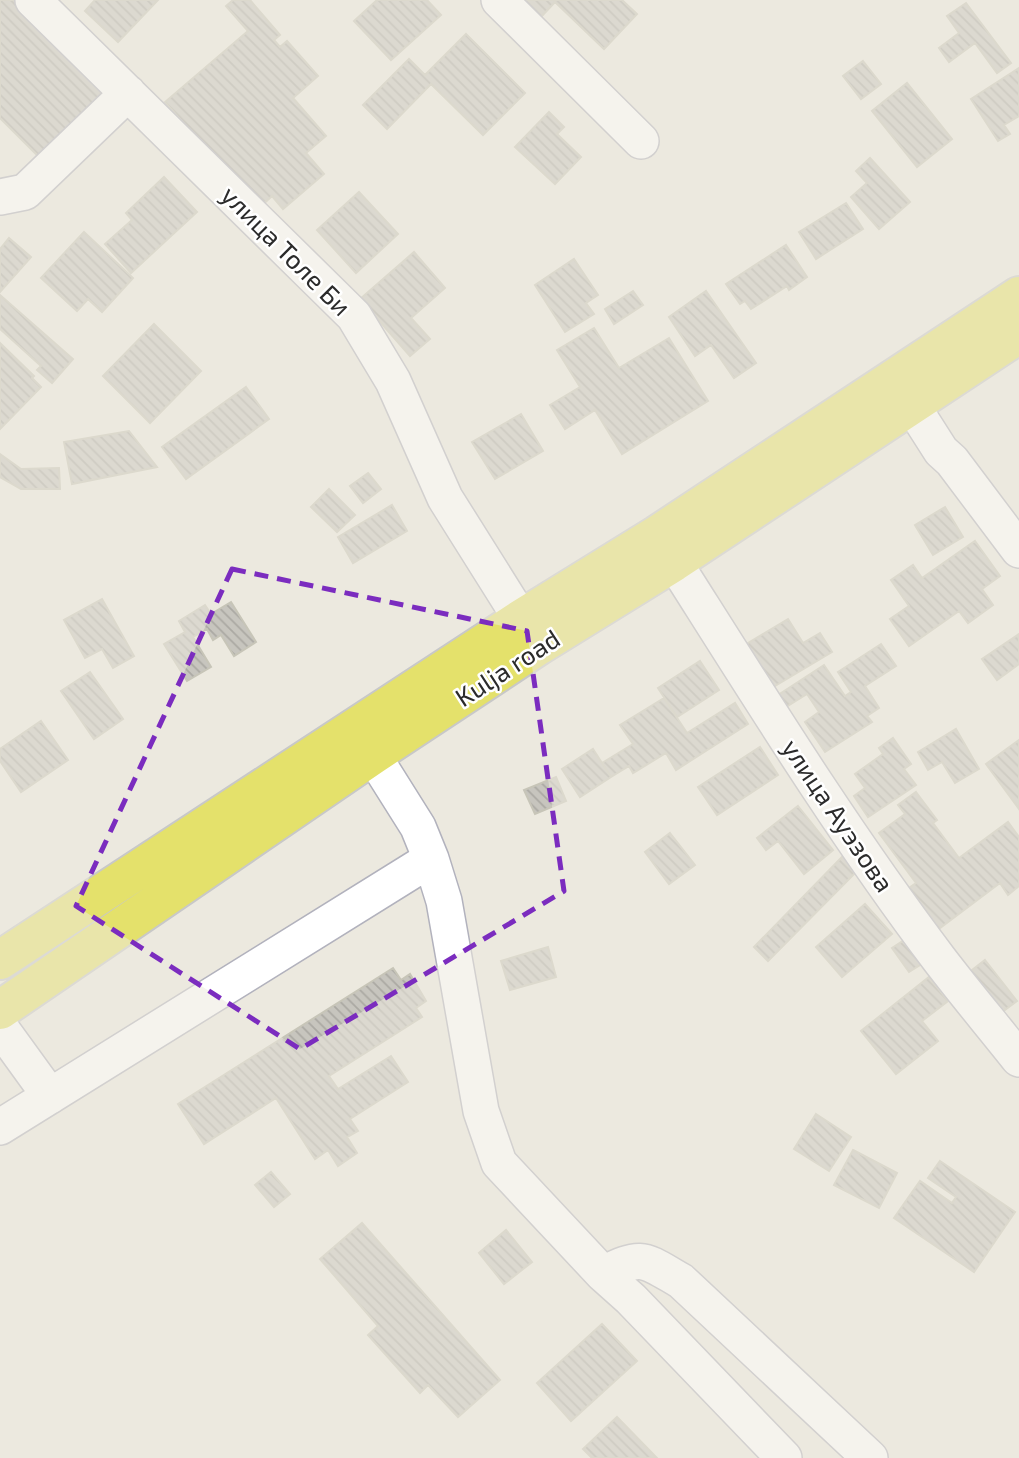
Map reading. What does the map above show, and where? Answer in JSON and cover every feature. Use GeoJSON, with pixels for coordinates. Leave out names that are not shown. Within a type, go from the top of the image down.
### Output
{"type":"FeatureCollection","features":[{"type":"Feature","properties":{"kind":"main road","name":"Kulja road"},"geometry":{"type":"LineString","coordinates":[[0,1010],[364,742],[521,619],[657,535],[1019,296]]}},
{"type":"Feature","properties":{"kind":"main road","name":"Kulja road"},"geometry":{"type":"LineString","coordinates":[[0,960],[106,890],[538,646],[674,562],[1019,334]]}},
{"type":"Feature","properties":{"kind":"street","name":"улица Толе Би"},"geometry":{"type":"LineString","coordinates":[[33,0],[354,316],[393,381],[444,498],[521,619]]}},
{"type":"Feature","properties":{"kind":"street"},"geometry":{"type":"LineString","coordinates":[[499,0],[640,141]]}},
{"type":"Feature","properties":{"kind":"street"},"geometry":{"type":"LineString","coordinates":[[0,197],[25,192],[128,93]]}},
{"type":"Feature","properties":{"kind":"street"},"geometry":{"type":"LineString","coordinates":[[911,404],[941,451],[952,461],[1019,550]]}},
{"type":"Feature","properties":{"kind":"street","name":"улица Ауэзова"},"geometry":{"type":"LineString","coordinates":[[674,562],[866,858],[939,959],[1019,1059]]}},
{"type":"Feature","properties":{"kind":"street"},"geometry":{"type":"LineString","coordinates":[[364,742],[418,827],[431,859],[443,901],[481,1111],[499,1163],[603,1274],[631,1299],[784,1458]]}},
{"type":"Feature","properties":{"kind":"street"},"geometry":{"type":"LineString","coordinates":[[0,1127],[431,859]]}},
{"type":"Feature","properties":{"kind":"street"},"geometry":{"type":"LineString","coordinates":[[0,1027],[50,1096]]}},
{"type":"Feature","properties":{"kind":"street"},"geometry":{"type":"LineString","coordinates":[[603,1274],[631,1260],[644,1261],[681,1281],[870,1458]]}},
{"type":"Feature","properties":{"kind":"highlighted area"},"geometry":{"type":"Polygon","coordinates":[[[232,569],[527,631],[564,891],[300,1049],[76,906],[232,569]]]}},
{"type":"Feature","properties":{"kind":"building"},"geometry":{"type":"Polygon","coordinates":[[[0,0],[14,0],[108,93],[41,159],[0,118],[0,0]]]}},
{"type":"Feature","properties":{"kind":"building"},"geometry":{"type":"Polygon","coordinates":[[[95,0],[158,0],[118,42],[85,11],[95,0]]]}},
{"type":"Feature","properties":{"kind":"building"},"geometry":{"type":"Polygon","coordinates":[[[233,0],[250,0],[280,35],[274,40],[280,47],[287,41],[318,76],[293,98],[326,136],[306,153],[324,174],[283,209],[272,196],[258,209],[165,102],[248,31],[226,6],[233,0]]]}},
{"type":"Feature","properties":{"kind":"building"},"geometry":{"type":"Polygon","coordinates":[[[377,0],[427,0],[441,15],[391,60],[354,21],[377,0]]]}},
{"type":"Feature","properties":{"kind":"building"},"geometry":{"type":"Polygon","coordinates":[[[520,0],[622,0],[637,14],[604,49],[555,2],[540,18],[520,0]]]}},
{"type":"Feature","properties":{"kind":"building"},"geometry":{"type":"Polygon","coordinates":[[[966,3],[1011,63],[997,73],[975,43],[949,62],[939,48],[959,33],[947,16],[966,3]]]}},
{"type":"Feature","properties":{"kind":"building"},"geometry":{"type":"Polygon","coordinates":[[[466,34],[525,93],[483,135],[431,84],[387,129],[363,105],[409,59],[425,75],[466,34]]]}},
{"type":"Feature","properties":{"kind":"building"},"geometry":{"type":"Polygon","coordinates":[[[863,61],[881,84],[861,99],[843,76],[863,61]]]}},
{"type":"Feature","properties":{"kind":"building"},"geometry":{"type":"Polygon","coordinates":[[[1019,68],[1019,116],[1004,125],[1010,134],[998,141],[971,99],[1019,68]]]}},
{"type":"Feature","properties":{"kind":"building"},"geometry":{"type":"Polygon","coordinates":[[[907,83],[952,139],[917,167],[872,111],[907,83]]]}},
{"type":"Feature","properties":{"kind":"building"},"geometry":{"type":"Polygon","coordinates":[[[549,112],[564,127],[557,134],[581,157],[555,184],[515,147],[549,112]]]}},
{"type":"Feature","properties":{"kind":"building"},"geometry":{"type":"Polygon","coordinates":[[[870,158],[910,202],[879,229],[851,197],[867,183],[856,171],[870,158]]]}},
{"type":"Feature","properties":{"kind":"building"},"geometry":{"type":"Polygon","coordinates":[[[164,177],[197,212],[131,273],[105,244],[132,220],[126,213],[164,177]]]}},
{"type":"Feature","properties":{"kind":"building"},"geometry":{"type":"Polygon","coordinates":[[[359,192],[398,234],[356,273],[317,230],[359,192]]]}},
{"type":"Feature","properties":{"kind":"building"},"geometry":{"type":"Polygon","coordinates":[[[846,203],[863,229],[816,259],[799,232],[846,203]]]}},
{"type":"Feature","properties":{"kind":"building"},"geometry":{"type":"Polygon","coordinates":[[[84,232],[133,278],[102,312],[88,299],[77,311],[41,278],[84,232]]]}},
{"type":"Feature","properties":{"kind":"building"},"geometry":{"type":"Polygon","coordinates":[[[9,238],[31,257],[0,292],[0,249],[9,238]]]}},
{"type":"Feature","properties":{"kind":"building"},"geometry":{"type":"Polygon","coordinates":[[[786,245],[807,277],[789,290],[787,286],[751,309],[745,301],[740,304],[726,284],[786,245]]]}},
{"type":"Feature","properties":{"kind":"building"},"geometry":{"type":"Polygon","coordinates":[[[414,252],[445,288],[411,318],[430,339],[410,356],[360,299],[414,252]]]}},
{"type":"Feature","properties":{"kind":"building"},"geometry":{"type":"Polygon","coordinates":[[[574,259],[598,295],[586,303],[594,314],[565,332],[535,285],[574,259]]]}},
{"type":"Feature","properties":{"kind":"building"},"geometry":{"type":"Polygon","coordinates":[[[633,291],[643,305],[614,324],[605,309],[633,291]]]}},
{"type":"Feature","properties":{"kind":"building"},"geometry":{"type":"Polygon","coordinates":[[[706,291],[756,363],[734,378],[711,345],[695,356],[669,317],[706,291]]]}},
{"type":"Feature","properties":{"kind":"building"},"geometry":{"type":"Polygon","coordinates":[[[0,295],[73,359],[52,383],[37,370],[41,366],[0,329],[0,295]]]}},
{"type":"Feature","properties":{"kind":"building"},"geometry":{"type":"Polygon","coordinates":[[[154,324],[201,371],[150,423],[103,376],[154,324]]]}},
{"type":"Feature","properties":{"kind":"building"},"geometry":{"type":"Polygon","coordinates":[[[594,328],[619,368],[669,338],[708,401],[622,454],[595,410],[565,429],[550,405],[580,387],[557,350],[594,328]]]}},
{"type":"Feature","properties":{"kind":"building"},"geometry":{"type":"Polygon","coordinates":[[[0,343],[34,376],[32,378],[41,387],[0,429],[0,343]]]}},
{"type":"Feature","properties":{"kind":"building"},"geometry":{"type":"Polygon","coordinates":[[[246,387],[269,419],[186,479],[162,447],[246,387]]]}},
{"type":"Feature","properties":{"kind":"building"},"geometry":{"type":"Polygon","coordinates":[[[521,414],[543,451],[495,479],[472,442],[521,414]]]}},
{"type":"Feature","properties":{"kind":"building"},"geometry":{"type":"Polygon","coordinates":[[[129,431],[157,467],[72,484],[64,442],[129,431]]]}},
{"type":"Feature","properties":{"kind":"building"},"geometry":{"type":"Polygon","coordinates":[[[0,454],[21,469],[59,468],[60,489],[21,489],[0,477],[0,454]]]}},
{"type":"Feature","properties":{"kind":"building"},"geometry":{"type":"Polygon","coordinates":[[[368,473],[381,489],[363,503],[350,486],[368,473]]]}},
{"type":"Feature","properties":{"kind":"building"},"geometry":{"type":"Polygon","coordinates":[[[329,489],[355,515],[337,532],[311,507],[329,489]]]}},
{"type":"Feature","properties":{"kind":"building"},"geometry":{"type":"Polygon","coordinates":[[[392,505],[407,531],[353,563],[338,537],[392,505]]]}},
{"type":"Feature","properties":{"kind":"building"},"geometry":{"type":"Polygon","coordinates":[[[945,507],[963,537],[933,555],[915,525],[945,507]]]}},
{"type":"Feature","properties":{"kind":"building"},"geometry":{"type":"Polygon","coordinates":[[[975,541],[1000,576],[982,589],[993,605],[968,623],[959,611],[909,646],[890,619],[909,606],[891,580],[913,565],[922,578],[975,541]]]}},
{"type":"Feature","properties":{"kind":"building"},"geometry":{"type":"Polygon","coordinates":[[[102,599],[134,656],[113,668],[102,649],[85,658],[64,620],[102,599]]]}},
{"type":"Feature","properties":{"kind":"building"},"geometry":{"type":"Polygon","coordinates":[[[231,602],[256,642],[234,656],[221,635],[213,640],[207,629],[193,637],[211,667],[187,681],[164,644],[185,632],[179,621],[205,605],[211,614],[231,602]]]}},
{"type":"Feature","properties":{"kind":"building"},"geometry":{"type":"Polygon","coordinates":[[[788,619],[803,643],[820,633],[832,652],[770,689],[743,646],[788,619]]]}},
{"type":"Feature","properties":{"kind":"building"},"geometry":{"type":"Polygon","coordinates":[[[1019,634],[1019,664],[997,680],[982,659],[1019,634]]]}},
{"type":"Feature","properties":{"kind":"building"},"geometry":{"type":"Polygon","coordinates":[[[881,644],[896,666],[865,686],[879,708],[867,716],[872,722],[825,752],[805,722],[819,712],[807,694],[783,709],[775,697],[824,665],[845,696],[851,692],[838,672],[881,644]]]}},
{"type":"Feature","properties":{"kind":"building"},"geometry":{"type":"Polygon","coordinates":[[[700,661],[719,690],[677,717],[658,688],[700,661]]]}},
{"type":"Feature","properties":{"kind":"building"},"geometry":{"type":"Polygon","coordinates":[[[90,672],[123,719],[94,739],[61,691],[90,672]]]}},
{"type":"Feature","properties":{"kind":"building"},"geometry":{"type":"Polygon","coordinates":[[[664,698],[687,733],[735,703],[748,724],[676,770],[666,753],[633,773],[629,766],[611,777],[602,763],[633,744],[620,725],[664,698]]]}},
{"type":"Feature","properties":{"kind":"building"},"geometry":{"type":"Polygon","coordinates":[[[41,721],[68,760],[21,792],[0,761],[0,749],[41,721]]]}},
{"type":"Feature","properties":{"kind":"building"},"geometry":{"type":"Polygon","coordinates":[[[956,729],[979,769],[955,783],[942,762],[928,770],[918,752],[956,729]]]}},
{"type":"Feature","properties":{"kind":"building"},"geometry":{"type":"Polygon","coordinates":[[[893,738],[911,764],[904,769],[916,785],[868,817],[854,796],[865,788],[855,774],[883,754],[879,748],[893,738]]]}},
{"type":"Feature","properties":{"kind":"building"},"geometry":{"type":"Polygon","coordinates":[[[1019,740],[1019,809],[986,764],[1019,740]]]}},
{"type":"Feature","properties":{"kind":"building"},"geometry":{"type":"Polygon","coordinates":[[[760,747],[778,775],[717,815],[698,787],[760,747]]]}},
{"type":"Feature","properties":{"kind":"building"},"geometry":{"type":"Polygon","coordinates":[[[593,749],[611,777],[580,797],[562,769],[593,749]]]}},
{"type":"Feature","properties":{"kind":"building"},"geometry":{"type":"Polygon","coordinates":[[[556,777],[566,801],[535,814],[524,790],[556,777]]]}},
{"type":"Feature","properties":{"kind":"building"},"geometry":{"type":"Polygon","coordinates":[[[916,792],[937,820],[933,823],[959,858],[1008,822],[1019,837],[1019,886],[1008,895],[1000,883],[936,931],[906,890],[916,883],[879,833],[905,814],[898,805],[916,792]]]}},
{"type":"Feature","properties":{"kind":"building"},"geometry":{"type":"Polygon","coordinates":[[[798,806],[833,850],[804,874],[778,841],[766,850],[757,838],[798,806]]]}},
{"type":"Feature","properties":{"kind":"building"},"geometry":{"type":"Polygon","coordinates":[[[670,833],[695,865],[669,884],[645,852],[670,833]]]}},
{"type":"Feature","properties":{"kind":"building"},"geometry":{"type":"Polygon","coordinates":[[[843,856],[858,870],[768,961],[754,947],[843,856]]]}},
{"type":"Feature","properties":{"kind":"building"},"geometry":{"type":"Polygon","coordinates":[[[865,904],[892,934],[842,977],[816,947],[865,904]]]}},
{"type":"Feature","properties":{"kind":"building"},"geometry":{"type":"Polygon","coordinates":[[[909,937],[925,962],[909,972],[892,948],[909,937]]]}},
{"type":"Feature","properties":{"kind":"building"},"geometry":{"type":"Polygon","coordinates":[[[548,947],[556,977],[510,990],[501,961],[548,947]]]}},
{"type":"Feature","properties":{"kind":"building"},"geometry":{"type":"Polygon","coordinates":[[[985,960],[1017,1001],[998,1015],[967,974],[985,960]]]}},
{"type":"Feature","properties":{"kind":"building"},"geometry":{"type":"Polygon","coordinates":[[[393,968],[401,980],[410,974],[426,1001],[416,1008],[422,1017],[329,1076],[338,1089],[391,1056],[408,1082],[350,1119],[358,1131],[347,1137],[357,1153],[338,1166],[328,1150],[315,1159],[276,1098],[204,1144],[178,1104],[393,968]]]}},
{"type":"Feature","properties":{"kind":"building"},"geometry":{"type":"Polygon","coordinates":[[[929,977],[948,1001],[922,1021],[938,1041],[896,1074],[861,1031],[929,977]]]}},
{"type":"Feature","properties":{"kind":"building"},"geometry":{"type":"Polygon","coordinates":[[[816,1114],[851,1137],[829,1171],[794,1149],[816,1114]]]}},
{"type":"Feature","properties":{"kind":"building"},"geometry":{"type":"Polygon","coordinates":[[[853,1150],[897,1173],[879,1208],[834,1185],[853,1150]]]}},
{"type":"Feature","properties":{"kind":"building"},"geometry":{"type":"Polygon","coordinates":[[[940,1161],[1015,1212],[974,1272],[894,1218],[920,1181],[952,1203],[956,1197],[928,1178],[940,1161]]]}},
{"type":"Feature","properties":{"kind":"building"},"geometry":{"type":"Polygon","coordinates":[[[271,1172],[290,1194],[274,1207],[255,1185],[271,1172]]]}},
{"type":"Feature","properties":{"kind":"building"},"geometry":{"type":"Polygon","coordinates":[[[362,1223],[500,1380],[458,1417],[428,1385],[420,1393],[368,1335],[378,1326],[320,1259],[362,1223]]]}},
{"type":"Feature","properties":{"kind":"building"},"geometry":{"type":"Polygon","coordinates":[[[506,1230],[532,1262],[504,1284],[479,1253],[506,1230]]]}},
{"type":"Feature","properties":{"kind":"building"},"geometry":{"type":"Polygon","coordinates":[[[602,1324],[637,1361],[571,1421],[537,1383],[602,1324]]]}},
{"type":"Feature","properties":{"kind":"building"},"geometry":{"type":"Polygon","coordinates":[[[617,1417],[657,1458],[592,1458],[583,1449],[617,1417]]]}}]}
